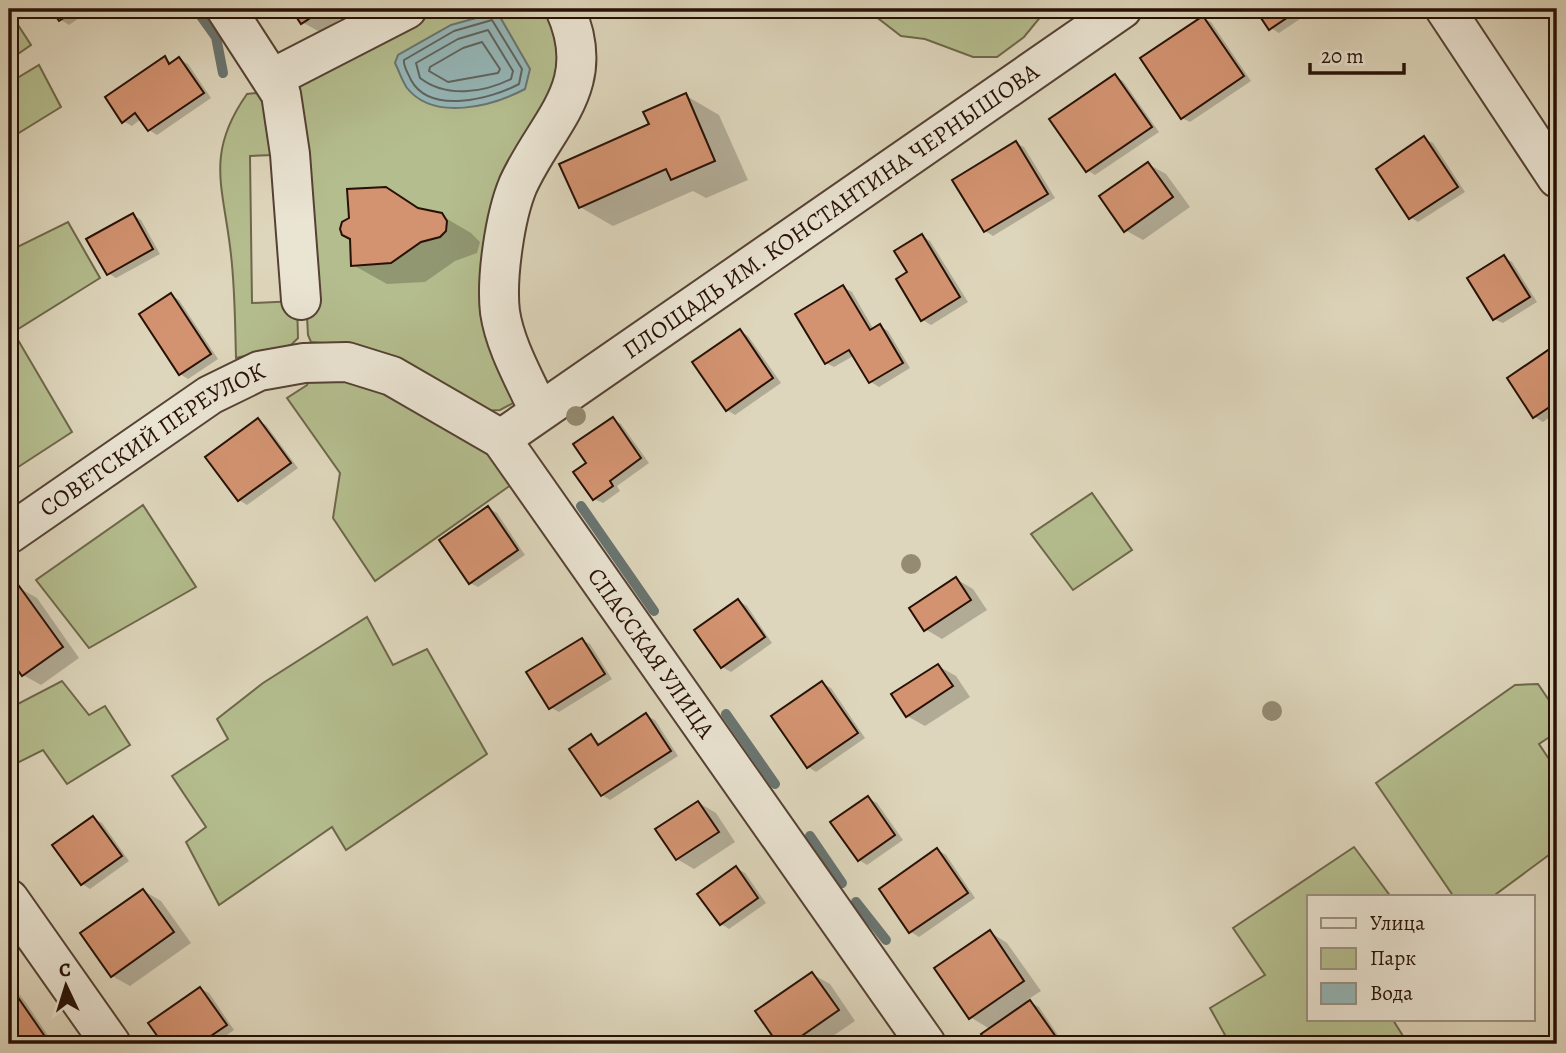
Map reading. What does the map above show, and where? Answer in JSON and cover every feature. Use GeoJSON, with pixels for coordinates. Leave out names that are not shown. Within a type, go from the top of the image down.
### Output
{"type":"FeatureCollection","features":[{"type":"Feature","properties":{"kind":"street"},"geometry":{"type":"LineString","coordinates":[[226,9],[281,94],[290,154],[301,300]]}},
{"type":"Feature","properties":{"kind":"street"},"geometry":{"type":"LineString","coordinates":[[273,78],[407,9]]}},
{"type":"Feature","properties":{"kind":"street"},"geometry":{"type":"LineString","coordinates":[[539,411],[507,338],[500,311],[500,284],[517,189],[559,120],[573,82],[577,49],[565,9]]}},
{"type":"Feature","properties":{"kind":"street","name":"ПЛОЩАДЬ ИМ. КОНСТАНТИНА ЧЕРНЫШОВА"},"geometry":{"type":"LineString","coordinates":[[501,439],[1122,9]]}},
{"type":"Feature","properties":{"kind":"street"},"geometry":{"type":"LineString","coordinates":[[1445,9],[1557,178]]}},
{"type":"Feature","properties":{"kind":"street","name":"СПАССКАЯ УЛИЦА"},"geometry":{"type":"LineString","coordinates":[[304,363],[347,362],[392,376],[501,439],[926,1044]]}},
{"type":"Feature","properties":{"kind":"street","name":"СОВЕТСКИЙ ПЕРЕУЛОК"},"geometry":{"type":"LineString","coordinates":[[9,534],[210,395],[259,371],[304,363]]}},
{"type":"Feature","properties":{"kind":"street"},"geometry":{"type":"LineString","coordinates":[[9,899],[111,1044]]}},
{"type":"Feature","properties":{"kind":"green space"},"geometry":{"type":"Polygon","coordinates":[[[439,9],[553,9],[566,70],[519,155],[517,401],[500,410],[484,411],[335,344],[311,342],[308,335],[295,94],[301,80],[416,15],[439,9]]]}},
{"type":"Feature","properties":{"kind":"green space"},"geometry":{"type":"Polygon","coordinates":[[[866,9],[1047,9],[1024,37],[997,57],[973,57],[925,39],[901,36],[866,9]]]}},
{"type":"Feature","properties":{"kind":"green space"},"geometry":{"type":"Polygon","coordinates":[[[9,11],[31,45],[9,60],[9,11]]]}},
{"type":"Feature","properties":{"kind":"green space"},"geometry":{"type":"Polygon","coordinates":[[[39,65],[61,107],[9,139],[9,83],[39,65]]]}},
{"type":"Feature","properties":{"kind":"green space"},"geometry":{"type":"Polygon","coordinates":[[[257,93],[265,97],[273,155],[250,156],[252,303],[297,301],[298,338],[291,345],[236,358],[233,281],[220,172],[221,154],[225,135],[234,116],[247,94],[257,93]]]}},
{"type":"Feature","properties":{"kind":"green space"},"geometry":{"type":"Polygon","coordinates":[[[68,222],[100,278],[18,329],[9,311],[9,251],[68,222]]]}},
{"type":"Feature","properties":{"kind":"green space"},"geometry":{"type":"Polygon","coordinates":[[[18,340],[72,432],[9,473],[9,346],[18,340]]]}},
{"type":"Feature","properties":{"kind":"green space"},"geometry":{"type":"Polygon","coordinates":[[[310,378],[354,380],[383,390],[471,437],[518,480],[375,581],[333,518],[340,473],[287,398],[307,385],[310,378]]]}},
{"type":"Feature","properties":{"kind":"green space"},"geometry":{"type":"Polygon","coordinates":[[[1092,493],[1132,550],[1073,590],[1031,534],[1092,493]]]}},
{"type":"Feature","properties":{"kind":"green space"},"geometry":{"type":"Polygon","coordinates":[[[143,505],[196,587],[89,648],[36,580],[143,505]]]}},
{"type":"Feature","properties":{"kind":"green space"},"geometry":{"type":"Polygon","coordinates":[[[367,617],[393,665],[427,649],[487,754],[346,850],[332,827],[219,905],[186,842],[206,827],[172,776],[228,739],[217,719],[263,683],[367,617]]]}},
{"type":"Feature","properties":{"kind":"green space"},"geometry":{"type":"Polygon","coordinates":[[[62,681],[89,715],[105,706],[130,745],[67,784],[43,750],[9,767],[9,695],[16,705],[62,681]]]}},
{"type":"Feature","properties":{"kind":"green space"},"geometry":{"type":"Polygon","coordinates":[[[1538,684],[1557,712],[1557,732],[1539,744],[1557,771],[1557,849],[1495,895],[1453,895],[1376,783],[1515,685],[1538,684]]]}},
{"type":"Feature","properties":{"kind":"green space"},"geometry":{"type":"Polygon","coordinates":[[[1354,847],[1390,895],[1307,895],[1307,1021],[1394,1021],[1408,1044],[1230,1044],[1210,1008],[1265,975],[1233,928],[1354,847]]]}},
{"type":"Feature","properties":{"kind":"water"},"geometry":{"type":"Polygon","coordinates":[[[494,13],[500,17],[530,69],[525,89],[481,105],[448,108],[419,99],[407,88],[395,63],[398,55],[451,25],[494,13]]]}},
{"type":"Feature","properties":{"kind":"building"},"geometry":{"type":"Polygon","coordinates":[[[51,9],[78,9],[59,21],[51,9]]]}},
{"type":"Feature","properties":{"kind":"building"},"geometry":{"type":"Polygon","coordinates":[[[291,9],[324,9],[301,24],[291,9]]]}},
{"type":"Feature","properties":{"kind":"building"},"geometry":{"type":"Polygon","coordinates":[[[1255,9],[1300,9],[1269,30],[1255,9]]]}},
{"type":"Feature","properties":{"kind":"building"},"geometry":{"type":"Polygon","coordinates":[[[1203,16],[1244,76],[1181,119],[1140,58],[1203,16]]]}},
{"type":"Feature","properties":{"kind":"building"},"geometry":{"type":"Polygon","coordinates":[[[165,56],[169,64],[179,57],[204,93],[148,131],[135,113],[122,123],[105,97],[165,56]]]}},
{"type":"Feature","properties":{"kind":"building"},"geometry":{"type":"Polygon","coordinates":[[[1115,74],[1152,127],[1086,172],[1049,119],[1115,74]]]}},
{"type":"Feature","properties":{"kind":"building"},"geometry":{"type":"Polygon","coordinates":[[[686,93],[715,161],[671,180],[666,169],[579,208],[559,164],[649,124],[643,112],[686,93]]]}},
{"type":"Feature","properties":{"kind":"building"},"geometry":{"type":"Polygon","coordinates":[[[1424,136],[1458,187],[1409,219],[1376,169],[1424,136]]]}},
{"type":"Feature","properties":{"kind":"building"},"geometry":{"type":"Polygon","coordinates":[[[1016,141],[1048,194],[984,232],[952,180],[1016,141]]]}},
{"type":"Feature","properties":{"kind":"building"},"geometry":{"type":"Polygon","coordinates":[[[1148,162],[1173,197],[1124,232],[1099,196],[1148,162]]]}},
{"type":"Feature","properties":{"kind":"building"},"geometry":{"type":"Polygon","coordinates":[[[386,187],[418,208],[442,213],[447,221],[446,231],[440,237],[421,242],[391,263],[351,266],[350,239],[342,235],[340,229],[342,222],[349,218],[347,189],[386,187]]]}},
{"type":"Feature","properties":{"kind":"building"},"geometry":{"type":"Polygon","coordinates":[[[133,213],[153,249],[107,275],[86,239],[133,213]]]}},
{"type":"Feature","properties":{"kind":"building"},"geometry":{"type":"Polygon","coordinates":[[[922,234],[960,297],[921,321],[896,279],[907,272],[894,251],[922,234]]]}},
{"type":"Feature","properties":{"kind":"building"},"geometry":{"type":"Polygon","coordinates":[[[1504,255],[1530,297],[1493,320],[1467,278],[1504,255]]]}},
{"type":"Feature","properties":{"kind":"building"},"geometry":{"type":"Polygon","coordinates":[[[843,285],[870,330],[880,324],[903,363],[869,383],[849,350],[825,364],[795,314],[843,285]]]}},
{"type":"Feature","properties":{"kind":"building"},"geometry":{"type":"Polygon","coordinates":[[[171,293],[211,354],[179,375],[139,314],[171,293]]]}},
{"type":"Feature","properties":{"kind":"building"},"geometry":{"type":"Polygon","coordinates":[[[740,329],[773,378],[726,411],[692,362],[740,329]]]}},
{"type":"Feature","properties":{"kind":"building"},"geometry":{"type":"Polygon","coordinates":[[[1557,344],[1557,402],[1533,418],[1507,378],[1557,344]]]}},
{"type":"Feature","properties":{"kind":"building"},"geometry":{"type":"Polygon","coordinates":[[[613,417],[641,458],[610,481],[613,486],[593,500],[573,472],[586,463],[573,444],[613,417]]]}},
{"type":"Feature","properties":{"kind":"building"},"geometry":{"type":"Polygon","coordinates":[[[258,418],[291,463],[238,501],[205,457],[258,418]]]}},
{"type":"Feature","properties":{"kind":"building"},"geometry":{"type":"Polygon","coordinates":[[[488,506],[518,550],[469,584],[439,540],[488,506]]]}},
{"type":"Feature","properties":{"kind":"building"},"geometry":{"type":"Polygon","coordinates":[[[956,577],[971,600],[924,631],[909,608],[956,577]]]}},
{"type":"Feature","properties":{"kind":"building"},"geometry":{"type":"Polygon","coordinates":[[[19,586],[63,647],[22,676],[9,658],[9,594],[19,586]]]}},
{"type":"Feature","properties":{"kind":"building"},"geometry":{"type":"Polygon","coordinates":[[[738,599],[765,637],[721,668],[694,630],[738,599]]]}},
{"type":"Feature","properties":{"kind":"building"},"geometry":{"type":"Polygon","coordinates":[[[582,638],[605,674],[549,709],[526,672],[582,638]]]}},
{"type":"Feature","properties":{"kind":"building"},"geometry":{"type":"Polygon","coordinates":[[[938,664],[953,686],[906,717],[891,694],[938,664]]]}},
{"type":"Feature","properties":{"kind":"building"},"geometry":{"type":"Polygon","coordinates":[[[822,681],[858,733],[807,768],[771,716],[822,681]]]}},
{"type":"Feature","properties":{"kind":"building"},"geometry":{"type":"Polygon","coordinates":[[[646,713],[671,751],[601,796],[569,749],[591,734],[598,745],[646,713]]]}},
{"type":"Feature","properties":{"kind":"building"},"geometry":{"type":"Polygon","coordinates":[[[868,796],[895,835],[858,861],[830,822],[868,796]]]}},
{"type":"Feature","properties":{"kind":"building"},"geometry":{"type":"Polygon","coordinates":[[[698,801],[719,832],[676,860],[655,829],[698,801]]]}},
{"type":"Feature","properties":{"kind":"building"},"geometry":{"type":"Polygon","coordinates":[[[93,816],[122,856],[81,885],[52,845],[93,816]]]}},
{"type":"Feature","properties":{"kind":"building"},"geometry":{"type":"Polygon","coordinates":[[[937,848],[968,893],[909,933],[879,889],[937,848]]]}},
{"type":"Feature","properties":{"kind":"building"},"geometry":{"type":"Polygon","coordinates":[[[736,866],[758,898],[720,925],[697,894],[736,866]]]}},
{"type":"Feature","properties":{"kind":"building"},"geometry":{"type":"Polygon","coordinates":[[[143,889],[174,932],[111,977],[80,933],[143,889]]]}},
{"type":"Feature","properties":{"kind":"building"},"geometry":{"type":"Polygon","coordinates":[[[990,930],[1024,981],[969,1019],[934,968],[990,930]]]}},
{"type":"Feature","properties":{"kind":"building"},"geometry":{"type":"Polygon","coordinates":[[[812,972],[839,1010],[790,1044],[778,1044],[755,1011],[812,972]]]}},
{"type":"Feature","properties":{"kind":"building"},"geometry":{"type":"Polygon","coordinates":[[[200,987],[227,1025],[199,1044],[163,1044],[148,1023],[200,987]]]}},
{"type":"Feature","properties":{"kind":"building"},"geometry":{"type":"Polygon","coordinates":[[[17,996],[46,1038],[38,1044],[9,1044],[9,1002],[17,996]]]}},
{"type":"Feature","properties":{"kind":"building"},"geometry":{"type":"Polygon","coordinates":[[[1030,1000],[1061,1044],[988,1044],[981,1034],[1030,1000]]]}},
{"type":"Feature","properties":{"kind":"waterway"},"geometry":{"type":"LineString","coordinates":[[196,9],[216,37],[223,73]]}},
{"type":"Feature","properties":{"kind":"waterway"},"geometry":{"type":"LineString","coordinates":[[581,506],[654,611]]}},
{"type":"Feature","properties":{"kind":"waterway"},"geometry":{"type":"LineString","coordinates":[[726,714],[775,784]]}},
{"type":"Feature","properties":{"kind":"waterway"},"geometry":{"type":"LineString","coordinates":[[810,836],[842,883]]}},
{"type":"Feature","properties":{"kind":"waterway"},"geometry":{"type":"LineString","coordinates":[[856,902],[886,940]]}}]}
